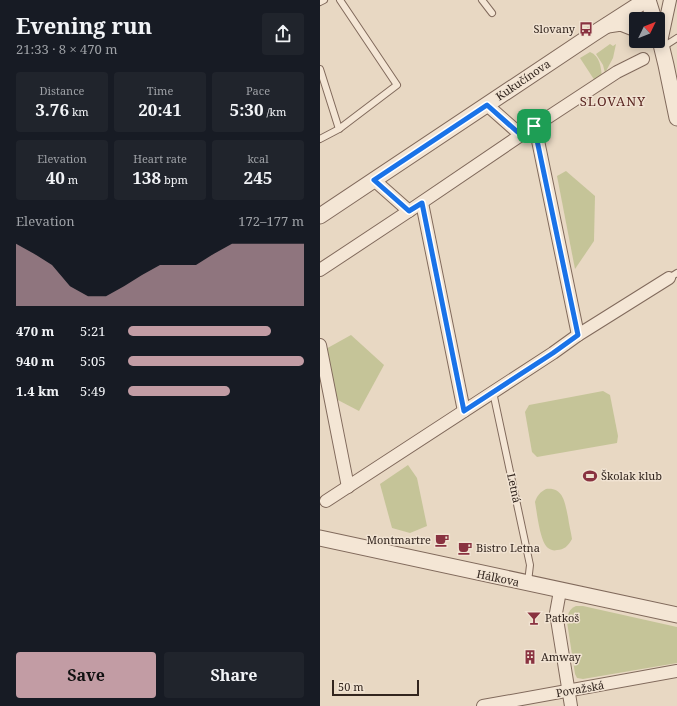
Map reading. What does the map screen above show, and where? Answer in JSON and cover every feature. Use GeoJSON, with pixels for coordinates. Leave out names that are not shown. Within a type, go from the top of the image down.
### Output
{"type":"FeatureCollection","features":[{"type":"Feature","properties":{"kind":"street"},"geometry":{"type":"LineString","coordinates":[[647,0],[651,12]]}},
{"type":"Feature","properties":{"kind":"street","name":"Kukučínova"},"geometry":{"type":"LineString","coordinates":[[320,216],[647,0]]}},
{"type":"Feature","properties":{"kind":"street"},"geometry":{"type":"LineString","coordinates":[[665,20],[670,0]]}},
{"type":"Feature","properties":{"kind":"street"},"geometry":{"type":"LineString","coordinates":[[607,25],[621,23],[629,26]]}},
{"type":"Feature","properties":{"kind":"street"},"geometry":{"type":"LineString","coordinates":[[662,48],[677,118]]}},
{"type":"Feature","properties":{"kind":"street"},"geometry":{"type":"LineString","coordinates":[[320,270],[616,72],[643,58]]}},
{"type":"Feature","properties":{"kind":"street"},"geometry":{"type":"LineString","coordinates":[[487,105],[521,135]]}},
{"type":"Feature","properties":{"kind":"street"},"geometry":{"type":"LineString","coordinates":[[534,126],[578,335]]}},
{"type":"Feature","properties":{"kind":"street"},"geometry":{"type":"LineString","coordinates":[[374,180],[416,207],[464,411]]}},
{"type":"Feature","properties":{"kind":"street"},"geometry":{"type":"LineString","coordinates":[[323,503],[553,353],[578,335],[673,275]]}},
{"type":"Feature","properties":{"kind":"street"},"geometry":{"type":"LineString","coordinates":[[320,345],[346,488]]}},
{"type":"Feature","properties":{"kind":"street","name":"Hálkova"},"geometry":{"type":"LineString","coordinates":[[320,538],[527,584],[677,615]]}},
{"type":"Feature","properties":{"kind":"street"},"geometry":{"type":"LineString","coordinates":[[560,591],[556,613],[571,706]]}},
{"type":"Feature","properties":{"kind":"street","name":"Považská"},"geometry":{"type":"LineString","coordinates":[[483,706],[677,671]]}},
{"type":"Feature","properties":{"kind":"lane"},"geometry":{"type":"LineString","coordinates":[[320,2],[324,0]]}},
{"type":"Feature","properties":{"kind":"lane"},"geometry":{"type":"LineString","coordinates":[[320,139],[339,129],[397,85],[340,0]]}},
{"type":"Feature","properties":{"kind":"lane"},"geometry":{"type":"LineString","coordinates":[[482,0],[492,13]]}},
{"type":"Feature","properties":{"kind":"lane"},"geometry":{"type":"LineString","coordinates":[[665,40],[677,38]]}},
{"type":"Feature","properties":{"kind":"lane"},"geometry":{"type":"LineString","coordinates":[[320,69],[339,129]]}},
{"type":"Feature","properties":{"kind":"lane","name":"Letná"},"geometry":{"type":"LineString","coordinates":[[493,392],[530,564],[527,584]]}},
{"type":"Feature","properties":{"kind":"green space"},"geometry":{"type":"Polygon","coordinates":[[[610,44],[613,46],[616,44],[613,58],[605,73],[603,65],[596,54],[610,44]]]}},
{"type":"Feature","properties":{"kind":"green space"},"geometry":{"type":"Polygon","coordinates":[[[590,52],[598,59],[601,69],[602,77],[595,81],[580,58],[590,52]]]}},
{"type":"Feature","properties":{"kind":"green space"},"geometry":{"type":"Polygon","coordinates":[[[566,171],[595,196],[594,241],[575,269],[557,176],[566,171]]]}},
{"type":"Feature","properties":{"kind":"green space"},"geometry":{"type":"Polygon","coordinates":[[[351,335],[384,365],[359,411],[334,398],[324,350],[351,335]]]}},
{"type":"Feature","properties":{"kind":"green space"},"geometry":{"type":"Polygon","coordinates":[[[603,391],[610,395],[618,436],[617,443],[537,457],[532,452],[525,412],[529,405],[603,391]]]}},
{"type":"Feature","properties":{"kind":"green space"},"geometry":{"type":"Polygon","coordinates":[[[408,465],[417,478],[427,526],[410,533],[392,528],[380,484],[408,465]]]}},
{"type":"Feature","properties":{"kind":"green space"},"geometry":{"type":"Polygon","coordinates":[[[546,489],[557,491],[563,497],[566,507],[572,539],[566,547],[559,550],[551,550],[545,545],[539,527],[535,502],[539,494],[546,489]]]}},
{"type":"Feature","properties":{"kind":"green space"},"geometry":{"type":"Polygon","coordinates":[[[576,606],[583,606],[677,627],[677,663],[583,679],[577,678],[575,674],[567,622],[569,612],[576,606]]]}},
{"type":"Feature","properties":{"kind":"place","name":"Slovany"},"geometry":{"type":"Point","coordinates":[586,29]}},
{"type":"Feature","properties":{"kind":"place","name":"Školak klub"},"geometry":{"type":"Point","coordinates":[590,476]}},
{"type":"Feature","properties":{"kind":"place","name":"Montmartre"},"geometry":{"type":"Point","coordinates":[442,540]}},
{"type":"Feature","properties":{"kind":"place","name":"Bistro Letna"},"geometry":{"type":"Point","coordinates":[465,548]}},
{"type":"Feature","properties":{"kind":"place","name":"Patkoš"},"geometry":{"type":"Point","coordinates":[534,618]}},
{"type":"Feature","properties":{"kind":"place","name":"Amway"},"geometry":{"type":"Point","coordinates":[530,657]}},
{"type":"Feature","properties":{"kind":"district","name":"SLOVANY"},"geometry":{"type":"Point","coordinates":[613,101]}},
{"type":"Feature","properties":{"kind":"route"},"geometry":{"type":"LineString","coordinates":[[487,105],[494,113],[521,135],[534,126],[578,335],[464,411],[422,203],[409,211],[374,180],[487,105]]}}]}
